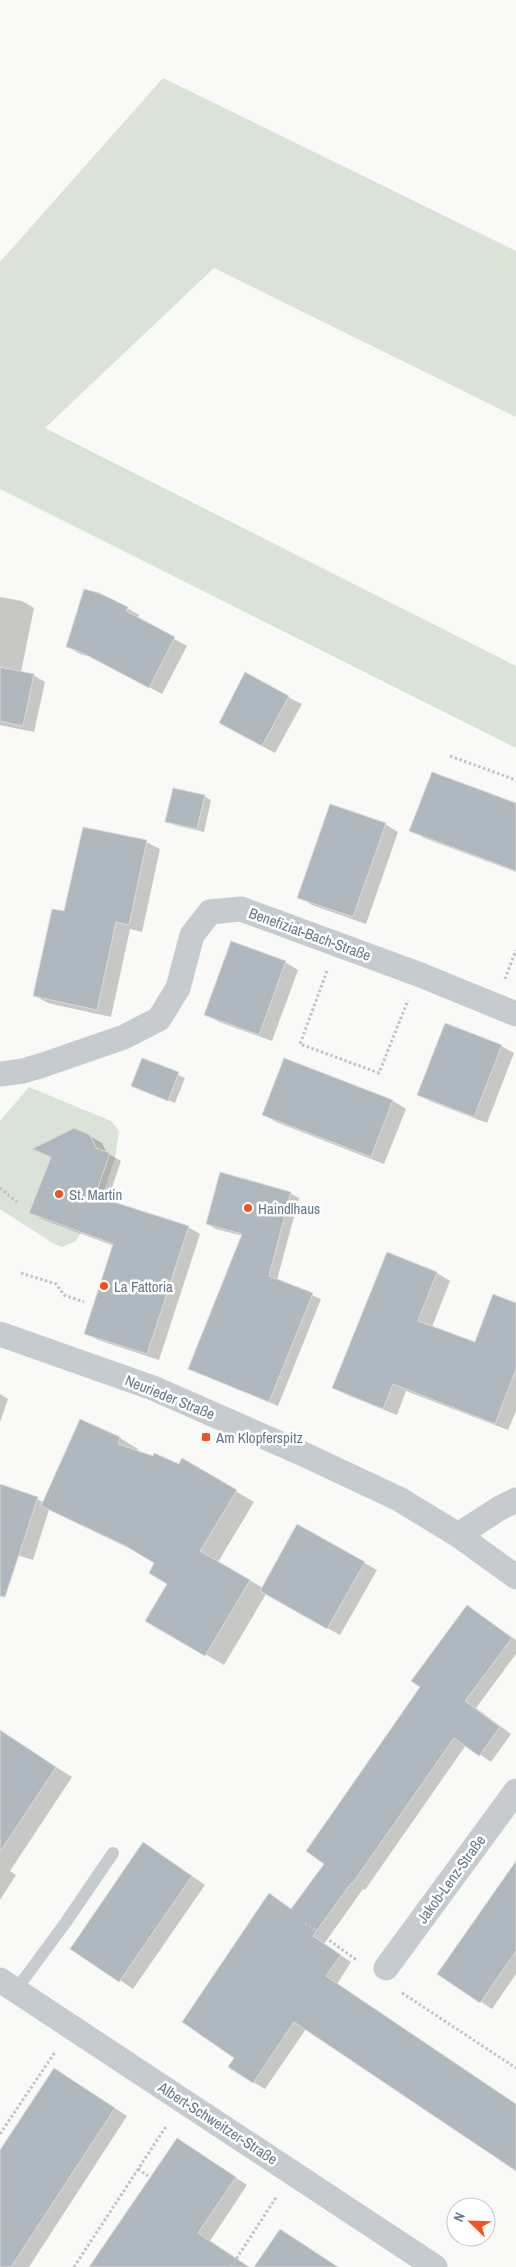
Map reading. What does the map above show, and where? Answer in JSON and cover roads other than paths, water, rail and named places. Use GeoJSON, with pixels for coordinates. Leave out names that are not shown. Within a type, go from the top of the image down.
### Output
{"type":"FeatureCollection","features":[{"type":"Feature","properties":{"kind":"street","name":"Benefiziat-Bach-Straße"},"geometry":{"type":"LineString","coordinates":[[12,1072],[124,1037],[159,1019],[178,988],[192,935],[210,912],[241,909],[418,974],[516,1014]]}},
{"type":"Feature","properties":{"kind":"street","name":"Neurieder Straße"},"geometry":{"type":"LineString","coordinates":[[0,1334],[153,1388],[399,1500],[458,1535],[516,1577]]}},
{"type":"Feature","properties":{"kind":"street"},"geometry":{"type":"LineString","coordinates":[[458,1535],[486,1516],[516,1500]]}},
{"type":"Feature","properties":{"kind":"street","name":"Jakob-Lenz-Straße"},"geometry":{"type":"LineString","coordinates":[[390,1978],[516,1791]]}},
{"type":"Feature","properties":{"kind":"street","name":"Albert-Schweitzer-Straße"},"geometry":{"type":"LineString","coordinates":[[8,1985],[435,2267]]}},
{"type":"Feature","properties":{"kind":"lane"},"geometry":{"type":"LineString","coordinates":[[8,1985],[113,1853]]}},
{"type":"Feature","properties":{"kind":"place","name":"St. Martin"},"geometry":{"type":"Point","coordinates":[59,1194]}},
{"type":"Feature","properties":{"kind":"place","name":"Haindlhaus"},"geometry":{"type":"Point","coordinates":[248,1208]}},
{"type":"Feature","properties":{"kind":"place","name":"La Fattoria"},"geometry":{"type":"Point","coordinates":[104,1286]}},
{"type":"Feature","properties":{"kind":"place","name":"Am Klopferspitz"},"geometry":{"type":"Point","coordinates":[206,1437]}}]}
